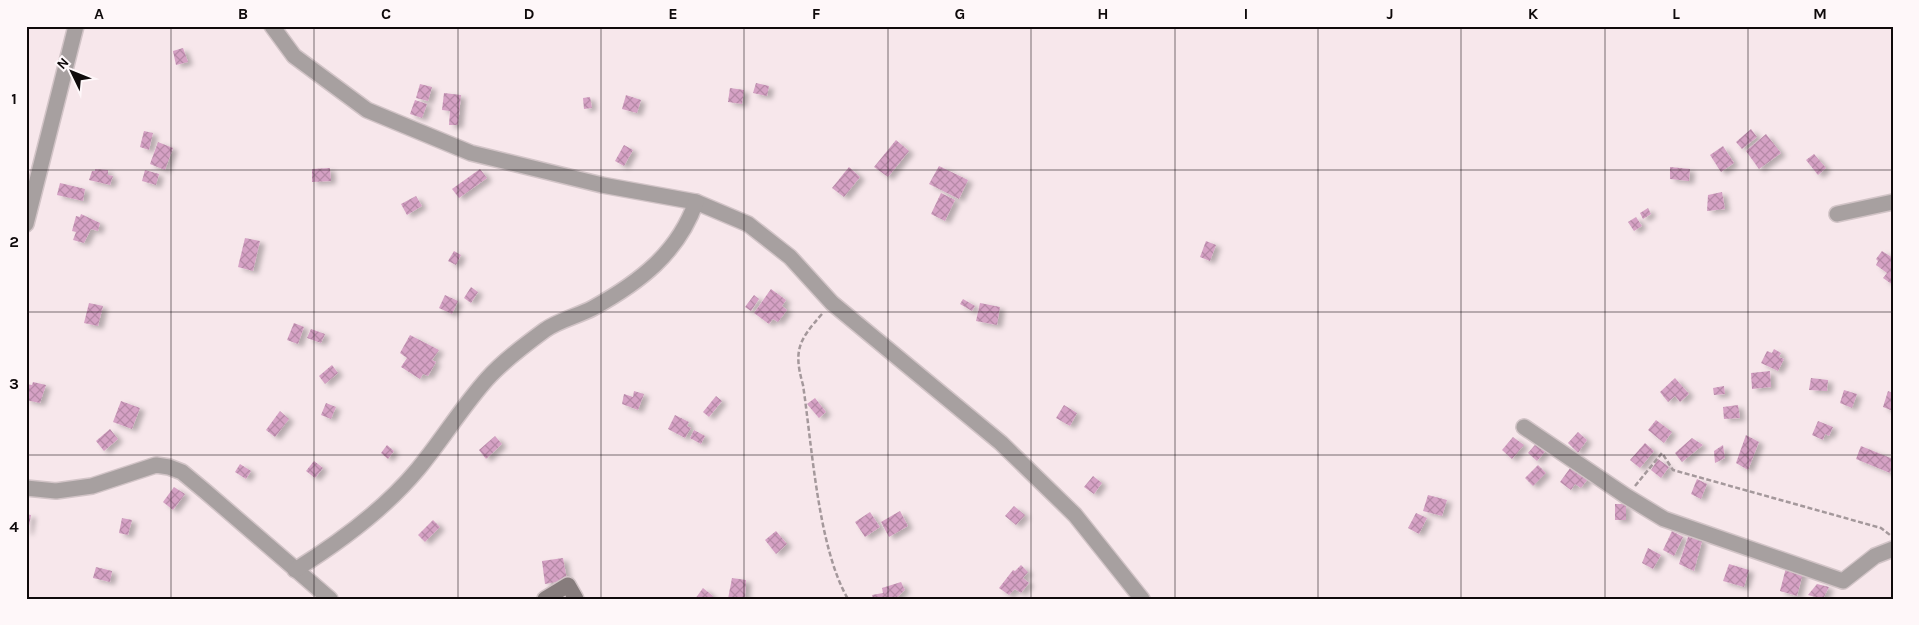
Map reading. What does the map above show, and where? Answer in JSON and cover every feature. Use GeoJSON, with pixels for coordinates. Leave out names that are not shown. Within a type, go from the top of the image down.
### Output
{"type":"FeatureCollection","features":[{"type":"Feature","properties":{"kind":"street"},"geometry":{"type":"LineString","coordinates":[[26,224],[76,26]]}},
{"type":"Feature","properties":{"kind":"street"},"geometry":{"type":"LineString","coordinates":[[272,26],[294,56],[367,110],[471,153],[602,184],[696,202],[748,224],[790,257],[832,303],[1000,443],[1075,515],[1142,599]]}},
{"type":"Feature","properties":{"kind":"street"},"geometry":{"type":"LineString","coordinates":[[295,570],[342,540],[386,502],[418,469],[488,378],[524,347],[548,328],[592,308],[628,287],[656,265],[679,238],[688,223],[696,202]]}},
{"type":"Feature","properties":{"kind":"street"},"geometry":{"type":"LineString","coordinates":[[1837,214],[1893,202]]}},
{"type":"Feature","properties":{"kind":"street"},"geometry":{"type":"LineString","coordinates":[[1524,427],[1626,496],[1664,519],[1844,581],[1876,556],[1893,548]]}},
{"type":"Feature","properties":{"kind":"street"},"geometry":{"type":"LineString","coordinates":[[26,488],[56,490],[92,486],[156,465],[169,467],[182,472],[330,599]]}},
{"type":"Feature","properties":{"kind":"street"},"geometry":{"type":"LineString","coordinates":[[545,599],[568,585],[576,599]]}},
{"type":"Feature","properties":{"kind":"path"},"geometry":{"type":"LineString","coordinates":[[832,303],[803,336],[798,352],[797,364],[803,385],[823,522],[840,585],[848,599]]}},
{"type":"Feature","properties":{"kind":"path"},"geometry":{"type":"LineString","coordinates":[[1626,496],[1662,453],[1673,470],[1881,528],[1893,538]]}},
{"type":"Feature","properties":{"kind":"building"},"geometry":{"type":"Polygon","coordinates":[[[183,48],[188,62],[176,65],[173,51],[183,48]]]}},
{"type":"Feature","properties":{"kind":"building"},"geometry":{"type":"Polygon","coordinates":[[[756,83],[769,86],[767,96],[753,93],[756,83]]]}},
{"type":"Feature","properties":{"kind":"building"},"geometry":{"type":"Polygon","coordinates":[[[420,84],[432,87],[428,101],[416,98],[420,84]]]}},
{"type":"Feature","properties":{"kind":"building"},"geometry":{"type":"Polygon","coordinates":[[[730,88],[744,90],[742,104],[728,102],[730,88]]]}},
{"type":"Feature","properties":{"kind":"building"},"geometry":{"type":"Polygon","coordinates":[[[444,93],[461,95],[458,125],[449,125],[450,111],[442,110],[444,93]]]}},
{"type":"Feature","properties":{"kind":"building"},"geometry":{"type":"Polygon","coordinates":[[[626,95],[641,100],[637,113],[622,109],[626,95]]]}},
{"type":"Feature","properties":{"kind":"building"},"geometry":{"type":"Polygon","coordinates":[[[590,97],[592,108],[584,109],[583,98],[590,97]]]}},
{"type":"Feature","properties":{"kind":"building"},"geometry":{"type":"Polygon","coordinates":[[[415,100],[427,104],[422,118],[410,114],[415,100]]]}},
{"type":"Feature","properties":{"kind":"building"},"geometry":{"type":"Polygon","coordinates":[[[1751,129],[1757,137],[1742,149],[1736,142],[1751,129]]]}},
{"type":"Feature","properties":{"kind":"building"},"geometry":{"type":"Polygon","coordinates":[[[144,131],[153,133],[149,150],[140,147],[144,131]]]}},
{"type":"Feature","properties":{"kind":"building"},"geometry":{"type":"Polygon","coordinates":[[[1766,134],[1781,153],[1759,169],[1746,151],[1766,134]]]}},
{"type":"Feature","properties":{"kind":"building"},"geometry":{"type":"Polygon","coordinates":[[[896,140],[909,151],[888,177],[874,167],[896,140]]]}},
{"type":"Feature","properties":{"kind":"building"},"geometry":{"type":"Polygon","coordinates":[[[158,142],[173,148],[165,170],[150,164],[158,142]]]}},
{"type":"Feature","properties":{"kind":"building"},"geometry":{"type":"Polygon","coordinates":[[[624,145],[633,150],[624,166],[615,161],[624,145]]]}},
{"type":"Feature","properties":{"kind":"building"},"geometry":{"type":"Polygon","coordinates":[[[1723,146],[1734,163],[1721,172],[1710,155],[1723,146]]]}},
{"type":"Feature","properties":{"kind":"building"},"geometry":{"type":"Polygon","coordinates":[[[1814,154],[1826,168],[1818,175],[1806,160],[1814,154]]]}},
{"type":"Feature","properties":{"kind":"building"},"geometry":{"type":"Polygon","coordinates":[[[939,166],[968,180],[959,199],[929,184],[939,166]]]}},
{"type":"Feature","properties":{"kind":"building"},"geometry":{"type":"Polygon","coordinates":[[[849,167],[860,177],[844,197],[832,188],[849,167]]]}},
{"type":"Feature","properties":{"kind":"building"},"geometry":{"type":"Polygon","coordinates":[[[1670,167],[1690,169],[1689,181],[1670,179],[1670,167]]]}},
{"type":"Feature","properties":{"kind":"building"},"geometry":{"type":"Polygon","coordinates":[[[330,168],[331,181],[312,182],[312,169],[330,168]]]}},
{"type":"Feature","properties":{"kind":"building"},"geometry":{"type":"Polygon","coordinates":[[[95,169],[108,170],[108,175],[113,176],[110,185],[89,180],[92,171],[95,171],[95,169]]]}},
{"type":"Feature","properties":{"kind":"building"},"geometry":{"type":"Polygon","coordinates":[[[480,169],[487,178],[459,198],[452,189],[480,169]]]}},
{"type":"Feature","properties":{"kind":"building"},"geometry":{"type":"Polygon","coordinates":[[[145,170],[159,174],[156,185],[142,181],[145,170]]]}},
{"type":"Feature","properties":{"kind":"building"},"geometry":{"type":"Polygon","coordinates":[[[60,183],[85,189],[83,201],[57,195],[60,183]]]}},
{"type":"Feature","properties":{"kind":"building"},"geometry":{"type":"Polygon","coordinates":[[[1722,192],[1725,209],[1707,211],[1708,195],[1722,192]]]}},
{"type":"Feature","properties":{"kind":"building"},"geometry":{"type":"Polygon","coordinates":[[[941,193],[955,200],[945,221],[931,214],[941,193]]]}},
{"type":"Feature","properties":{"kind":"building"},"geometry":{"type":"Polygon","coordinates":[[[416,196],[422,206],[407,215],[401,204],[416,196]]]}},
{"type":"Feature","properties":{"kind":"building"},"geometry":{"type":"Polygon","coordinates":[[[1648,208],[1651,214],[1643,219],[1640,213],[1648,208]]]}},
{"type":"Feature","properties":{"kind":"building"},"geometry":{"type":"Polygon","coordinates":[[[81,214],[100,223],[98,231],[91,229],[84,243],[73,240],[76,232],[72,231],[76,216],[80,217],[81,214]]]}},
{"type":"Feature","properties":{"kind":"building"},"geometry":{"type":"Polygon","coordinates":[[[1636,217],[1642,226],[1634,231],[1628,222],[1636,217]]]}},
{"type":"Feature","properties":{"kind":"building"},"geometry":{"type":"Polygon","coordinates":[[[245,238],[260,241],[253,271],[238,267],[245,238]]]}},
{"type":"Feature","properties":{"kind":"building"},"geometry":{"type":"Polygon","coordinates":[[[1206,241],[1216,245],[1210,261],[1200,257],[1206,241]]]}},
{"type":"Feature","properties":{"kind":"building"},"geometry":{"type":"Polygon","coordinates":[[[454,251],[461,255],[456,265],[448,261],[454,251]]]}},
{"type":"Feature","properties":{"kind":"building"},"geometry":{"type":"Polygon","coordinates":[[[1882,251],[1893,258],[1893,285],[1883,278],[1887,273],[1876,265],[1878,261],[1876,259],[1882,251]]]}},
{"type":"Feature","properties":{"kind":"building"},"geometry":{"type":"Polygon","coordinates":[[[471,287],[478,292],[471,303],[464,298],[471,287]]]}},
{"type":"Feature","properties":{"kind":"building"},"geometry":{"type":"Polygon","coordinates":[[[771,289],[786,300],[782,306],[787,310],[778,322],[773,319],[769,324],[754,313],[771,289]]]}},
{"type":"Feature","properties":{"kind":"building"},"geometry":{"type":"Polygon","coordinates":[[[445,295],[458,301],[452,314],[439,308],[445,295]]]}},
{"type":"Feature","properties":{"kind":"building"},"geometry":{"type":"Polygon","coordinates":[[[754,295],[759,299],[751,311],[745,307],[754,295]]]}},
{"type":"Feature","properties":{"kind":"building"},"geometry":{"type":"Polygon","coordinates":[[[963,299],[975,306],[972,311],[960,304],[963,299]]]}},
{"type":"Feature","properties":{"kind":"building"},"geometry":{"type":"Polygon","coordinates":[[[89,303],[103,306],[98,326],[84,323],[89,303]]]}},
{"type":"Feature","properties":{"kind":"building"},"geometry":{"type":"Polygon","coordinates":[[[980,303],[1000,307],[997,325],[976,321],[980,303]]]}},
{"type":"Feature","properties":{"kind":"building"},"geometry":{"type":"Polygon","coordinates":[[[294,323],[304,327],[298,344],[287,340],[294,323]]]}},
{"type":"Feature","properties":{"kind":"building"},"geometry":{"type":"Polygon","coordinates":[[[311,329],[325,334],[321,343],[307,338],[311,329]]]}},
{"type":"Feature","properties":{"kind":"building"},"geometry":{"type":"Polygon","coordinates":[[[410,335],[439,350],[432,360],[436,362],[428,376],[423,374],[420,379],[401,367],[407,358],[400,353],[410,335]]]}},
{"type":"Feature","properties":{"kind":"building"},"geometry":{"type":"Polygon","coordinates":[[[1774,349],[1781,353],[1779,357],[1784,359],[1778,371],[1761,363],[1767,351],[1772,353],[1774,349]]]}},
{"type":"Feature","properties":{"kind":"building"},"geometry":{"type":"Polygon","coordinates":[[[332,365],[338,373],[325,384],[319,376],[332,365]]]}},
{"type":"Feature","properties":{"kind":"building"},"geometry":{"type":"Polygon","coordinates":[[[1770,371],[1771,387],[1752,389],[1751,373],[1770,371]]]}},
{"type":"Feature","properties":{"kind":"building"},"geometry":{"type":"Polygon","coordinates":[[[1675,378],[1689,394],[1680,402],[1675,396],[1668,402],[1660,392],[1675,378]]]}},
{"type":"Feature","properties":{"kind":"building"},"geometry":{"type":"Polygon","coordinates":[[[1811,378],[1828,380],[1827,391],[1809,390],[1811,378]]]}},
{"type":"Feature","properties":{"kind":"building"},"geometry":{"type":"Polygon","coordinates":[[[33,382],[46,385],[40,403],[26,400],[26,384],[32,385],[33,382]]]}},
{"type":"Feature","properties":{"kind":"building"},"geometry":{"type":"Polygon","coordinates":[[[1724,386],[1725,394],[1714,395],[1713,388],[1724,386]]]}},
{"type":"Feature","properties":{"kind":"building"},"geometry":{"type":"Polygon","coordinates":[[[1844,390],[1857,394],[1852,408],[1840,403],[1844,390]]]}},
{"type":"Feature","properties":{"kind":"building"},"geometry":{"type":"Polygon","coordinates":[[[634,391],[644,394],[638,410],[622,404],[624,394],[633,397],[634,391]]]}},
{"type":"Feature","properties":{"kind":"building"},"geometry":{"type":"Polygon","coordinates":[[[1888,391],[1893,393],[1893,411],[1883,407],[1888,391]]]}},
{"type":"Feature","properties":{"kind":"building"},"geometry":{"type":"Polygon","coordinates":[[[716,396],[722,401],[709,417],[703,412],[716,396]]]}},
{"type":"Feature","properties":{"kind":"building"},"geometry":{"type":"Polygon","coordinates":[[[815,398],[826,412],[819,418],[807,404],[815,398]]]}},
{"type":"Feature","properties":{"kind":"building"},"geometry":{"type":"Polygon","coordinates":[[[121,401],[140,408],[132,429],[113,422],[121,401]]]}},
{"type":"Feature","properties":{"kind":"building"},"geometry":{"type":"Polygon","coordinates":[[[326,403],[336,407],[331,419],[321,415],[326,403]]]}},
{"type":"Feature","properties":{"kind":"building"},"geometry":{"type":"Polygon","coordinates":[[[1064,405],[1077,413],[1070,426],[1056,418],[1064,405]]]}},
{"type":"Feature","properties":{"kind":"building"},"geometry":{"type":"Polygon","coordinates":[[[1738,405],[1740,418],[1724,419],[1723,407],[1738,405]]]}},
{"type":"Feature","properties":{"kind":"building"},"geometry":{"type":"Polygon","coordinates":[[[280,411],[289,419],[275,437],[266,430],[280,411]]]}},
{"type":"Feature","properties":{"kind":"building"},"geometry":{"type":"Polygon","coordinates":[[[675,415],[689,422],[687,426],[691,428],[685,438],[668,429],[675,415]]]}},
{"type":"Feature","properties":{"kind":"building"},"geometry":{"type":"Polygon","coordinates":[[[1656,420],[1672,432],[1664,443],[1648,430],[1656,420]]]}},
{"type":"Feature","properties":{"kind":"building"},"geometry":{"type":"Polygon","coordinates":[[[1818,421],[1833,427],[1829,436],[1825,434],[1823,440],[1812,435],[1818,421]]]}},
{"type":"Feature","properties":{"kind":"building"},"geometry":{"type":"Polygon","coordinates":[[[110,429],[118,439],[104,451],[96,441],[110,429]]]}},
{"type":"Feature","properties":{"kind":"building"},"geometry":{"type":"Polygon","coordinates":[[[694,430],[705,436],[701,444],[690,438],[694,430]]]}},
{"type":"Feature","properties":{"kind":"building"},"geometry":{"type":"Polygon","coordinates":[[[1578,432],[1587,440],[1578,453],[1568,443],[1578,432]]]}},
{"type":"Feature","properties":{"kind":"building"},"geometry":{"type":"Polygon","coordinates":[[[1746,435],[1759,442],[1748,470],[1736,463],[1746,435]]]}},
{"type":"Feature","properties":{"kind":"building"},"geometry":{"type":"Polygon","coordinates":[[[495,436],[502,444],[486,459],[479,450],[495,436]]]}},
{"type":"Feature","properties":{"kind":"building"},"geometry":{"type":"Polygon","coordinates":[[[1513,437],[1524,445],[1512,459],[1502,450],[1513,437]]]}},
{"type":"Feature","properties":{"kind":"building"},"geometry":{"type":"Polygon","coordinates":[[[1692,438],[1703,445],[1682,462],[1675,453],[1692,438]]]}},
{"type":"Feature","properties":{"kind":"building"},"geometry":{"type":"Polygon","coordinates":[[[1540,439],[1549,447],[1537,461],[1528,453],[1540,439]]]}},
{"type":"Feature","properties":{"kind":"building"},"geometry":{"type":"Polygon","coordinates":[[[1645,443],[1654,451],[1640,468],[1630,460],[1645,443]]]}},
{"type":"Feature","properties":{"kind":"building"},"geometry":{"type":"Polygon","coordinates":[[[387,445],[394,451],[388,459],[381,453],[387,445]]]}},
{"type":"Feature","properties":{"kind":"building"},"geometry":{"type":"Polygon","coordinates":[[[1723,445],[1725,458],[1715,463],[1714,451],[1723,445]]]}},
{"type":"Feature","properties":{"kind":"building"},"geometry":{"type":"Polygon","coordinates":[[[1861,446],[1893,459],[1890,473],[1856,459],[1861,446]]]}},
{"type":"Feature","properties":{"kind":"building"},"geometry":{"type":"Polygon","coordinates":[[[1658,459],[1669,467],[1661,478],[1651,470],[1658,459]]]}},
{"type":"Feature","properties":{"kind":"building"},"geometry":{"type":"Polygon","coordinates":[[[314,461],[323,468],[315,478],[306,471],[314,461]]]}},
{"type":"Feature","properties":{"kind":"building"},"geometry":{"type":"Polygon","coordinates":[[[240,464],[251,471],[246,479],[235,472],[240,464]]]}},
{"type":"Feature","properties":{"kind":"building"},"geometry":{"type":"Polygon","coordinates":[[[1573,464],[1590,476],[1581,488],[1575,484],[1571,490],[1560,482],[1573,464]]]}},
{"type":"Feature","properties":{"kind":"building"},"geometry":{"type":"Polygon","coordinates":[[[1538,465],[1546,473],[1533,486],[1525,478],[1538,465]]]}},
{"type":"Feature","properties":{"kind":"building"},"geometry":{"type":"Polygon","coordinates":[[[1093,476],[1102,483],[1094,494],[1084,487],[1093,476]]]}},
{"type":"Feature","properties":{"kind":"building"},"geometry":{"type":"Polygon","coordinates":[[[1697,479],[1707,484],[1701,499],[1691,494],[1697,479]]]}},
{"type":"Feature","properties":{"kind":"building"},"geometry":{"type":"Polygon","coordinates":[[[174,487],[185,494],[173,510],[163,502],[174,487]]]}},
{"type":"Feature","properties":{"kind":"building"},"geometry":{"type":"Polygon","coordinates":[[[1428,495],[1447,500],[1442,516],[1423,511],[1428,495]]]}},
{"type":"Feature","properties":{"kind":"building"},"geometry":{"type":"Polygon","coordinates":[[[1615,504],[1626,504],[1626,520],[1615,520],[1615,504]]]}},
{"type":"Feature","properties":{"kind":"building"},"geometry":{"type":"Polygon","coordinates":[[[1014,506],[1025,515],[1016,525],[1005,516],[1014,506]]]}},
{"type":"Feature","properties":{"kind":"building"},"geometry":{"type":"Polygon","coordinates":[[[900,511],[908,526],[889,537],[881,522],[900,511]]]}},
{"type":"Feature","properties":{"kind":"building"},"geometry":{"type":"Polygon","coordinates":[[[870,512],[880,527],[865,537],[855,522],[870,512]]]}},
{"type":"Feature","properties":{"kind":"building"},"geometry":{"type":"Polygon","coordinates":[[[1416,513],[1427,518],[1419,534],[1408,528],[1416,513]]]}},
{"type":"Feature","properties":{"kind":"building"},"geometry":{"type":"Polygon","coordinates":[[[26,514],[31,515],[28,532],[26,532],[26,514]]]}},
{"type":"Feature","properties":{"kind":"building"},"geometry":{"type":"Polygon","coordinates":[[[122,518],[132,520],[128,535],[119,533],[122,518]]]}},
{"type":"Feature","properties":{"kind":"building"},"geometry":{"type":"Polygon","coordinates":[[[433,520],[440,527],[425,542],[418,535],[433,520]]]}},
{"type":"Feature","properties":{"kind":"building"},"geometry":{"type":"Polygon","coordinates":[[[776,531],[787,544],[776,554],[765,540],[776,531]]]}},
{"type":"Feature","properties":{"kind":"building"},"geometry":{"type":"Polygon","coordinates":[[[1672,531],[1683,537],[1674,556],[1663,550],[1672,531]]]}},
{"type":"Feature","properties":{"kind":"building"},"geometry":{"type":"Polygon","coordinates":[[[1690,531],[1702,541],[1694,571],[1679,564],[1690,531]]]}},
{"type":"Feature","properties":{"kind":"building"},"geometry":{"type":"Polygon","coordinates":[[[1648,548],[1661,555],[1653,569],[1642,563],[1648,548]]]}},
{"type":"Feature","properties":{"kind":"building"},"geometry":{"type":"Polygon","coordinates":[[[563,558],[567,580],[545,584],[542,561],[563,558]]]}},
{"type":"Feature","properties":{"kind":"building"},"geometry":{"type":"Polygon","coordinates":[[[1729,564],[1749,570],[1744,587],[1723,581],[1729,564]]]}},
{"type":"Feature","properties":{"kind":"building"},"geometry":{"type":"Polygon","coordinates":[[[1787,564],[1804,569],[1797,596],[1780,591],[1787,564]]]}},
{"type":"Feature","properties":{"kind":"building"},"geometry":{"type":"Polygon","coordinates":[[[1021,565],[1028,572],[1023,578],[1029,583],[1021,593],[1015,589],[1009,595],[999,588],[1013,570],[1015,571],[1021,565]]]}},
{"type":"Feature","properties":{"kind":"building"},"geometry":{"type":"Polygon","coordinates":[[[96,567],[112,571],[110,582],[93,578],[96,567]]]}},
{"type":"Feature","properties":{"kind":"building"},"geometry":{"type":"Polygon","coordinates":[[[732,578],[746,580],[745,599],[728,599],[732,578]]]}},
{"type":"Feature","properties":{"kind":"building"},"geometry":{"type":"Polygon","coordinates":[[[901,582],[905,590],[895,599],[873,599],[872,595],[883,593],[882,588],[901,582]]]}},
{"type":"Feature","properties":{"kind":"building"},"geometry":{"type":"Polygon","coordinates":[[[1817,584],[1829,587],[1823,599],[1808,595],[1817,584]]]}},
{"type":"Feature","properties":{"kind":"building"},"geometry":{"type":"Polygon","coordinates":[[[703,588],[713,596],[711,599],[695,599],[703,588]]]}}]}
